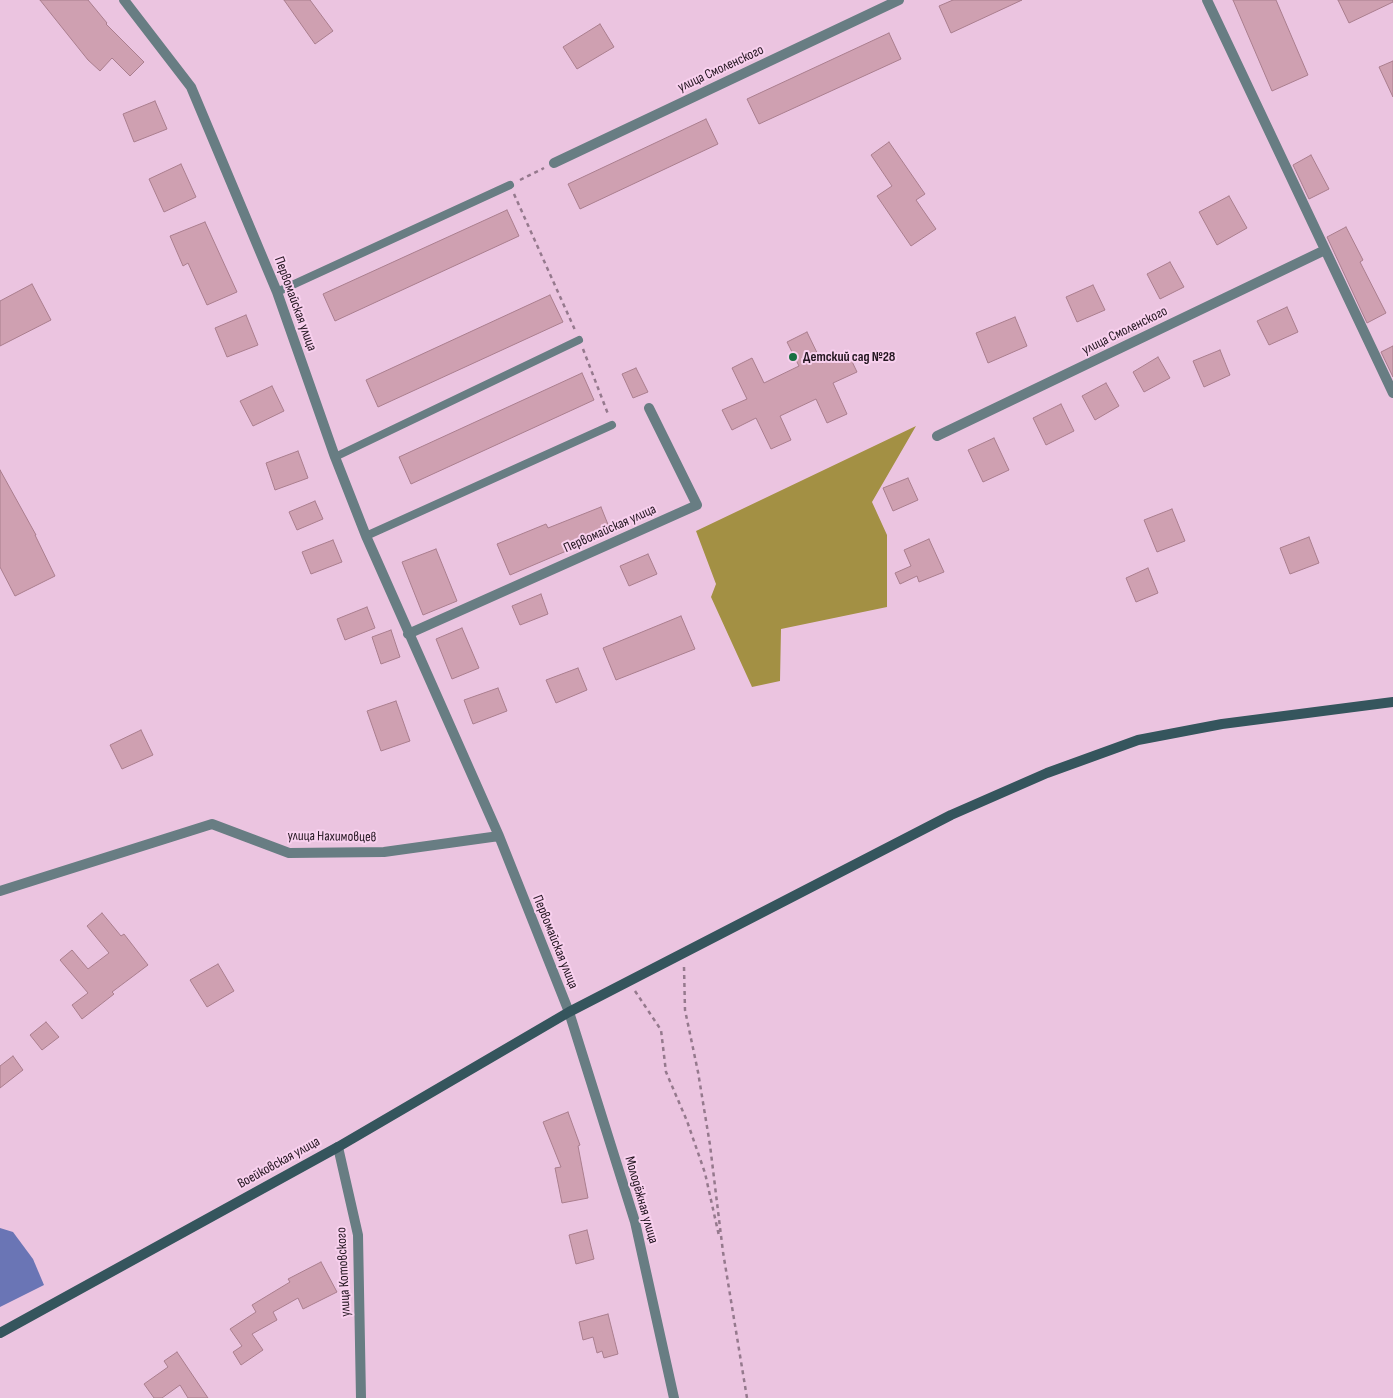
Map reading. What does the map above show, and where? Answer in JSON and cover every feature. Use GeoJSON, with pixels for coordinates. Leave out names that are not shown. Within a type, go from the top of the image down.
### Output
{"type":"FeatureCollection","features":[{"type":"Feature","properties":{"kind":"main road","name":"Воейковская улица"},"geometry":{"type":"LineString","coordinates":[[0,1333],[338,1146],[569,1012],[951,815],[1047,773],[1138,740],[1222,724],[1393,702]]}},
{"type":"Feature","properties":{"kind":"street","name":"Первомайская улица"},"geometry":{"type":"LineString","coordinates":[[124,0],[191,87],[277,292],[335,458],[366,536],[498,836],[569,1012]]}},
{"type":"Feature","properties":{"kind":"street","name":"улица Смоленского"},"geometry":{"type":"LineString","coordinates":[[554,163],[899,0]]}},
{"type":"Feature","properties":{"kind":"street"},"geometry":{"type":"LineString","coordinates":[[1207,0],[1393,393]]}},
{"type":"Feature","properties":{"kind":"street","name":"улица Смоленского"},"geometry":{"type":"LineString","coordinates":[[937,436],[1324,250]]}},
{"type":"Feature","properties":{"kind":"street","name":"Первомайская улица"},"geometry":{"type":"LineString","coordinates":[[408,634],[697,505],[649,408]]}},
{"type":"Feature","properties":{"kind":"street","name":"улица Нахимовцев"},"geometry":{"type":"LineString","coordinates":[[0,891],[212,824],[289,853],[384,852],[498,836]]}},
{"type":"Feature","properties":{"kind":"street","name":"Молодёжная улица"},"geometry":{"type":"LineString","coordinates":[[569,1012],[635,1222],[674,1398]]}},
{"type":"Feature","properties":{"kind":"street","name":"улица Котовского"},"geometry":{"type":"LineString","coordinates":[[338,1146],[358,1235],[362,1398]]}},
{"type":"Feature","properties":{"kind":"lane"},"geometry":{"type":"LineString","coordinates":[[277,292],[510,185]]}},
{"type":"Feature","properties":{"kind":"lane"},"geometry":{"type":"LineString","coordinates":[[335,458],[579,340]]}},
{"type":"Feature","properties":{"kind":"lane"},"geometry":{"type":"LineString","coordinates":[[366,536],[612,425]]}},
{"type":"Feature","properties":{"kind":"path"},"geometry":{"type":"LineString","coordinates":[[554,163],[510,185],[579,340],[612,425]]}},
{"type":"Feature","properties":{"kind":"path"},"geometry":{"type":"LineString","coordinates":[[683,953],[685,1010],[710,1144],[723,1252],[747,1398]]}},
{"type":"Feature","properties":{"kind":"path"},"geometry":{"type":"LineString","coordinates":[[628,982],[661,1030],[666,1072],[687,1121],[705,1173],[723,1252]]}},
{"type":"Feature","properties":{"kind":"shaded area"},"geometry":{"type":"Polygon","coordinates":[[[916,426],[872,502],[887,535],[887,607],[781,629],[780,681],[752,687],[711,597],[716,584],[696,531],[916,426]]]}},
{"type":"Feature","properties":{"kind":"water"},"geometry":{"type":"Polygon","coordinates":[[[0,1228],[13,1232],[33,1259],[44,1285],[0,1307],[0,1228]]]}},
{"type":"Feature","properties":{"kind":"building"},"geometry":{"type":"Polygon","coordinates":[[[40,0],[88,0],[106,24],[144,62],[130,76],[112,58],[100,71],[88,60],[40,0]]]}},
{"type":"Feature","properties":{"kind":"building"},"geometry":{"type":"Polygon","coordinates":[[[284,0],[310,0],[333,31],[315,44],[284,0]]]}},
{"type":"Feature","properties":{"kind":"building"},"geometry":{"type":"Polygon","coordinates":[[[953,0],[1022,0],[951,33],[939,6],[953,0]]]}},
{"type":"Feature","properties":{"kind":"building"},"geometry":{"type":"Polygon","coordinates":[[[1233,0],[1276,0],[1308,75],[1272,91],[1233,0]]]}},
{"type":"Feature","properties":{"kind":"building"},"geometry":{"type":"Polygon","coordinates":[[[1338,0],[1393,0],[1393,2],[1349,23],[1338,0]]]}},
{"type":"Feature","properties":{"kind":"building"},"geometry":{"type":"Polygon","coordinates":[[[600,24],[614,47],[577,69],[563,47],[600,24]]]}},
{"type":"Feature","properties":{"kind":"building"},"geometry":{"type":"Polygon","coordinates":[[[889,33],[901,59],[759,124],[747,99],[889,33]]]}},
{"type":"Feature","properties":{"kind":"building"},"geometry":{"type":"Polygon","coordinates":[[[1393,61],[1393,97],[1379,67],[1393,61]]]}},
{"type":"Feature","properties":{"kind":"building"},"geometry":{"type":"Polygon","coordinates":[[[155,101],[167,129],[134,142],[123,114],[155,101]]]}},
{"type":"Feature","properties":{"kind":"building"},"geometry":{"type":"Polygon","coordinates":[[[706,119],[718,144],[580,209],[568,184],[706,119]]]}},
{"type":"Feature","properties":{"kind":"building"},"geometry":{"type":"Polygon","coordinates":[[[889,142],[925,194],[916,200],[936,229],[911,246],[877,196],[892,186],[871,155],[889,142]]]}},
{"type":"Feature","properties":{"kind":"building"},"geometry":{"type":"Polygon","coordinates":[[[1311,155],[1329,189],[1309,199],[1293,165],[1311,155]]]}},
{"type":"Feature","properties":{"kind":"building"},"geometry":{"type":"Polygon","coordinates":[[[181,164],[196,197],[164,212],[149,179],[181,164]]]}},
{"type":"Feature","properties":{"kind":"building"},"geometry":{"type":"Polygon","coordinates":[[[1229,196],[1247,228],[1217,245],[1199,212],[1229,196]]]}},
{"type":"Feature","properties":{"kind":"building"},"geometry":{"type":"Polygon","coordinates":[[[507,210],[519,236],[335,321],[323,294],[507,210]]]}},
{"type":"Feature","properties":{"kind":"building"},"geometry":{"type":"Polygon","coordinates":[[[205,222],[237,292],[207,305],[188,263],[183,266],[170,236],[205,222]]]}},
{"type":"Feature","properties":{"kind":"building"},"geometry":{"type":"Polygon","coordinates":[[[1346,227],[1363,260],[1360,262],[1386,313],[1367,323],[1327,237],[1346,227]]]}},
{"type":"Feature","properties":{"kind":"building"},"geometry":{"type":"Polygon","coordinates":[[[1170,262],[1184,287],[1160,299],[1147,274],[1170,262]]]}},
{"type":"Feature","properties":{"kind":"building"},"geometry":{"type":"Polygon","coordinates":[[[32,284],[51,320],[0,346],[0,301],[32,284]]]}},
{"type":"Feature","properties":{"kind":"building"},"geometry":{"type":"Polygon","coordinates":[[[1093,285],[1105,310],[1077,322],[1066,297],[1093,285]]]}},
{"type":"Feature","properties":{"kind":"building"},"geometry":{"type":"Polygon","coordinates":[[[550,295],[563,322],[378,407],[366,380],[550,295]]]}},
{"type":"Feature","properties":{"kind":"building"},"geometry":{"type":"Polygon","coordinates":[[[1287,307],[1298,332],[1269,345],[1257,321],[1287,307]]]}},
{"type":"Feature","properties":{"kind":"building"},"geometry":{"type":"Polygon","coordinates":[[[246,315],[258,345],[227,357],[215,328],[246,315]]]}},
{"type":"Feature","properties":{"kind":"building"},"geometry":{"type":"Polygon","coordinates":[[[1015,317],[1027,346],[988,363],[976,333],[1015,317]]]}},
{"type":"Feature","properties":{"kind":"building"},"geometry":{"type":"Polygon","coordinates":[[[807,332],[822,363],[847,351],[857,372],[833,383],[847,414],[827,423],[816,399],[780,416],[791,440],[771,449],[756,418],[732,430],[722,410],[747,399],[732,368],[752,358],[764,383],[799,366],[787,342],[807,332]]]}},
{"type":"Feature","properties":{"kind":"building"},"geometry":{"type":"Polygon","coordinates":[[[1393,346],[1393,377],[1381,352],[1393,346]]]}},
{"type":"Feature","properties":{"kind":"building"},"geometry":{"type":"Polygon","coordinates":[[[1220,350],[1230,375],[1204,387],[1193,361],[1220,350]]]}},
{"type":"Feature","properties":{"kind":"building"},"geometry":{"type":"Polygon","coordinates":[[[1158,357],[1170,378],[1144,392],[1133,372],[1158,357]]]}},
{"type":"Feature","properties":{"kind":"building"},"geometry":{"type":"Polygon","coordinates":[[[636,368],[648,392],[633,398],[622,374],[636,368]]]}},
{"type":"Feature","properties":{"kind":"building"},"geometry":{"type":"Polygon","coordinates":[[[582,373],[594,400],[411,484],[399,457],[582,373]]]}},
{"type":"Feature","properties":{"kind":"building"},"geometry":{"type":"Polygon","coordinates":[[[1106,383],[1119,406],[1095,420],[1082,396],[1106,383]]]}},
{"type":"Feature","properties":{"kind":"building"},"geometry":{"type":"Polygon","coordinates":[[[272,386],[284,411],[253,426],[240,401],[272,386]]]}},
{"type":"Feature","properties":{"kind":"building"},"geometry":{"type":"Polygon","coordinates":[[[1061,404],[1074,431],[1046,445],[1033,418],[1061,404]]]}},
{"type":"Feature","properties":{"kind":"building"},"geometry":{"type":"Polygon","coordinates":[[[994,438],[1009,470],[983,482],[968,450],[994,438]]]}},
{"type":"Feature","properties":{"kind":"building"},"geometry":{"type":"Polygon","coordinates":[[[298,451],[308,478],[275,490],[266,463],[298,451]]]}},
{"type":"Feature","properties":{"kind":"building"},"geometry":{"type":"Polygon","coordinates":[[[0,470],[36,535],[55,576],[15,596],[0,567],[0,470]]]}},
{"type":"Feature","properties":{"kind":"building"},"geometry":{"type":"Polygon","coordinates":[[[908,478],[918,500],[893,511],[883,488],[908,478]]]}},
{"type":"Feature","properties":{"kind":"building"},"geometry":{"type":"Polygon","coordinates":[[[315,501],[323,519],[297,530],[289,512],[315,501]]]}},
{"type":"Feature","properties":{"kind":"building"},"geometry":{"type":"Polygon","coordinates":[[[601,507],[611,532],[510,575],[497,544],[546,524],[548,528],[601,507]]]}},
{"type":"Feature","properties":{"kind":"building"},"geometry":{"type":"Polygon","coordinates":[[[1172,509],[1185,541],[1157,552],[1144,520],[1172,509]]]}},
{"type":"Feature","properties":{"kind":"building"},"geometry":{"type":"Polygon","coordinates":[[[1309,537],[1319,563],[1290,574],[1280,548],[1309,537]]]}},
{"type":"Feature","properties":{"kind":"building"},"geometry":{"type":"Polygon","coordinates":[[[929,539],[944,572],[919,582],[917,576],[900,584],[895,573],[911,566],[904,550],[929,539]]]}},
{"type":"Feature","properties":{"kind":"building"},"geometry":{"type":"Polygon","coordinates":[[[333,540],[342,562],[311,574],[302,552],[333,540]]]}},
{"type":"Feature","properties":{"kind":"building"},"geometry":{"type":"Polygon","coordinates":[[[436,549],[457,601],[423,615],[402,562],[436,549]]]}},
{"type":"Feature","properties":{"kind":"building"},"geometry":{"type":"Polygon","coordinates":[[[648,554],[657,574],[629,586],[620,566],[648,554]]]}},
{"type":"Feature","properties":{"kind":"building"},"geometry":{"type":"Polygon","coordinates":[[[1148,568],[1158,593],[1136,602],[1126,578],[1148,568]]]}},
{"type":"Feature","properties":{"kind":"building"},"geometry":{"type":"Polygon","coordinates":[[[541,594],[548,614],[520,625],[512,606],[541,594]]]}},
{"type":"Feature","properties":{"kind":"building"},"geometry":{"type":"Polygon","coordinates":[[[367,607],[375,628],[345,640],[337,619],[367,607]]]}},
{"type":"Feature","properties":{"kind":"building"},"geometry":{"type":"Polygon","coordinates":[[[681,616],[695,649],[616,680],[603,648],[681,616]]]}},
{"type":"Feature","properties":{"kind":"building"},"geometry":{"type":"Polygon","coordinates":[[[462,628],[479,668],[452,679],[436,639],[462,628]]]}},
{"type":"Feature","properties":{"kind":"building"},"geometry":{"type":"Polygon","coordinates":[[[391,630],[400,657],[381,664],[372,637],[391,630]]]}},
{"type":"Feature","properties":{"kind":"building"},"geometry":{"type":"Polygon","coordinates":[[[578,668],[587,690],[556,703],[546,680],[578,668]]]}},
{"type":"Feature","properties":{"kind":"building"},"geometry":{"type":"Polygon","coordinates":[[[498,688],[507,711],[473,724],[464,700],[498,688]]]}},
{"type":"Feature","properties":{"kind":"building"},"geometry":{"type":"Polygon","coordinates":[[[396,701],[410,741],[381,751],[367,711],[396,701]]]}},
{"type":"Feature","properties":{"kind":"building"},"geometry":{"type":"Polygon","coordinates":[[[141,730],[153,755],[122,769],[110,745],[141,730]]]}},
{"type":"Feature","properties":{"kind":"building"},"geometry":{"type":"Polygon","coordinates":[[[102,913],[121,936],[124,934],[148,965],[112,992],[114,994],[82,1019],[72,1005],[88,993],[60,960],[72,950],[88,969],[109,953],[87,926],[102,913]]]}},
{"type":"Feature","properties":{"kind":"building"},"geometry":{"type":"Polygon","coordinates":[[[218,964],[234,991],[207,1007],[190,980],[218,964]]]}},
{"type":"Feature","properties":{"kind":"building"},"geometry":{"type":"Polygon","coordinates":[[[46,1022],[59,1037],[42,1050],[30,1035],[46,1022]]]}},
{"type":"Feature","properties":{"kind":"building"},"geometry":{"type":"Polygon","coordinates":[[[13,1056],[23,1070],[0,1088],[0,1066],[13,1056]]]}},
{"type":"Feature","properties":{"kind":"building"},"geometry":{"type":"Polygon","coordinates":[[[568,1112],[580,1145],[578,1146],[588,1198],[562,1203],[555,1168],[561,1167],[543,1122],[568,1112]]]}},
{"type":"Feature","properties":{"kind":"building"},"geometry":{"type":"Polygon","coordinates":[[[587,1230],[594,1259],[576,1264],[569,1235],[587,1230]]]}},
{"type":"Feature","properties":{"kind":"building"},"geometry":{"type":"Polygon","coordinates":[[[321,1262],[337,1292],[303,1309],[298,1298],[273,1312],[277,1320],[252,1334],[263,1350],[241,1365],[233,1352],[242,1346],[230,1329],[256,1312],[252,1305],[290,1282],[288,1279],[321,1262]]]}},
{"type":"Feature","properties":{"kind":"building"},"geometry":{"type":"Polygon","coordinates":[[[608,1314],[618,1354],[604,1358],[602,1351],[597,1353],[593,1337],[583,1340],[579,1322],[608,1314]]]}},
{"type":"Feature","properties":{"kind":"building"},"geometry":{"type":"Polygon","coordinates":[[[177,1352],[208,1398],[188,1398],[180,1385],[162,1398],[154,1398],[144,1384],[168,1367],[164,1361],[177,1352]]]}},
{"type":"Feature","properties":{"kind":"place","name":"Детский сад №28"},"geometry":{"type":"Point","coordinates":[793,357]}}]}
